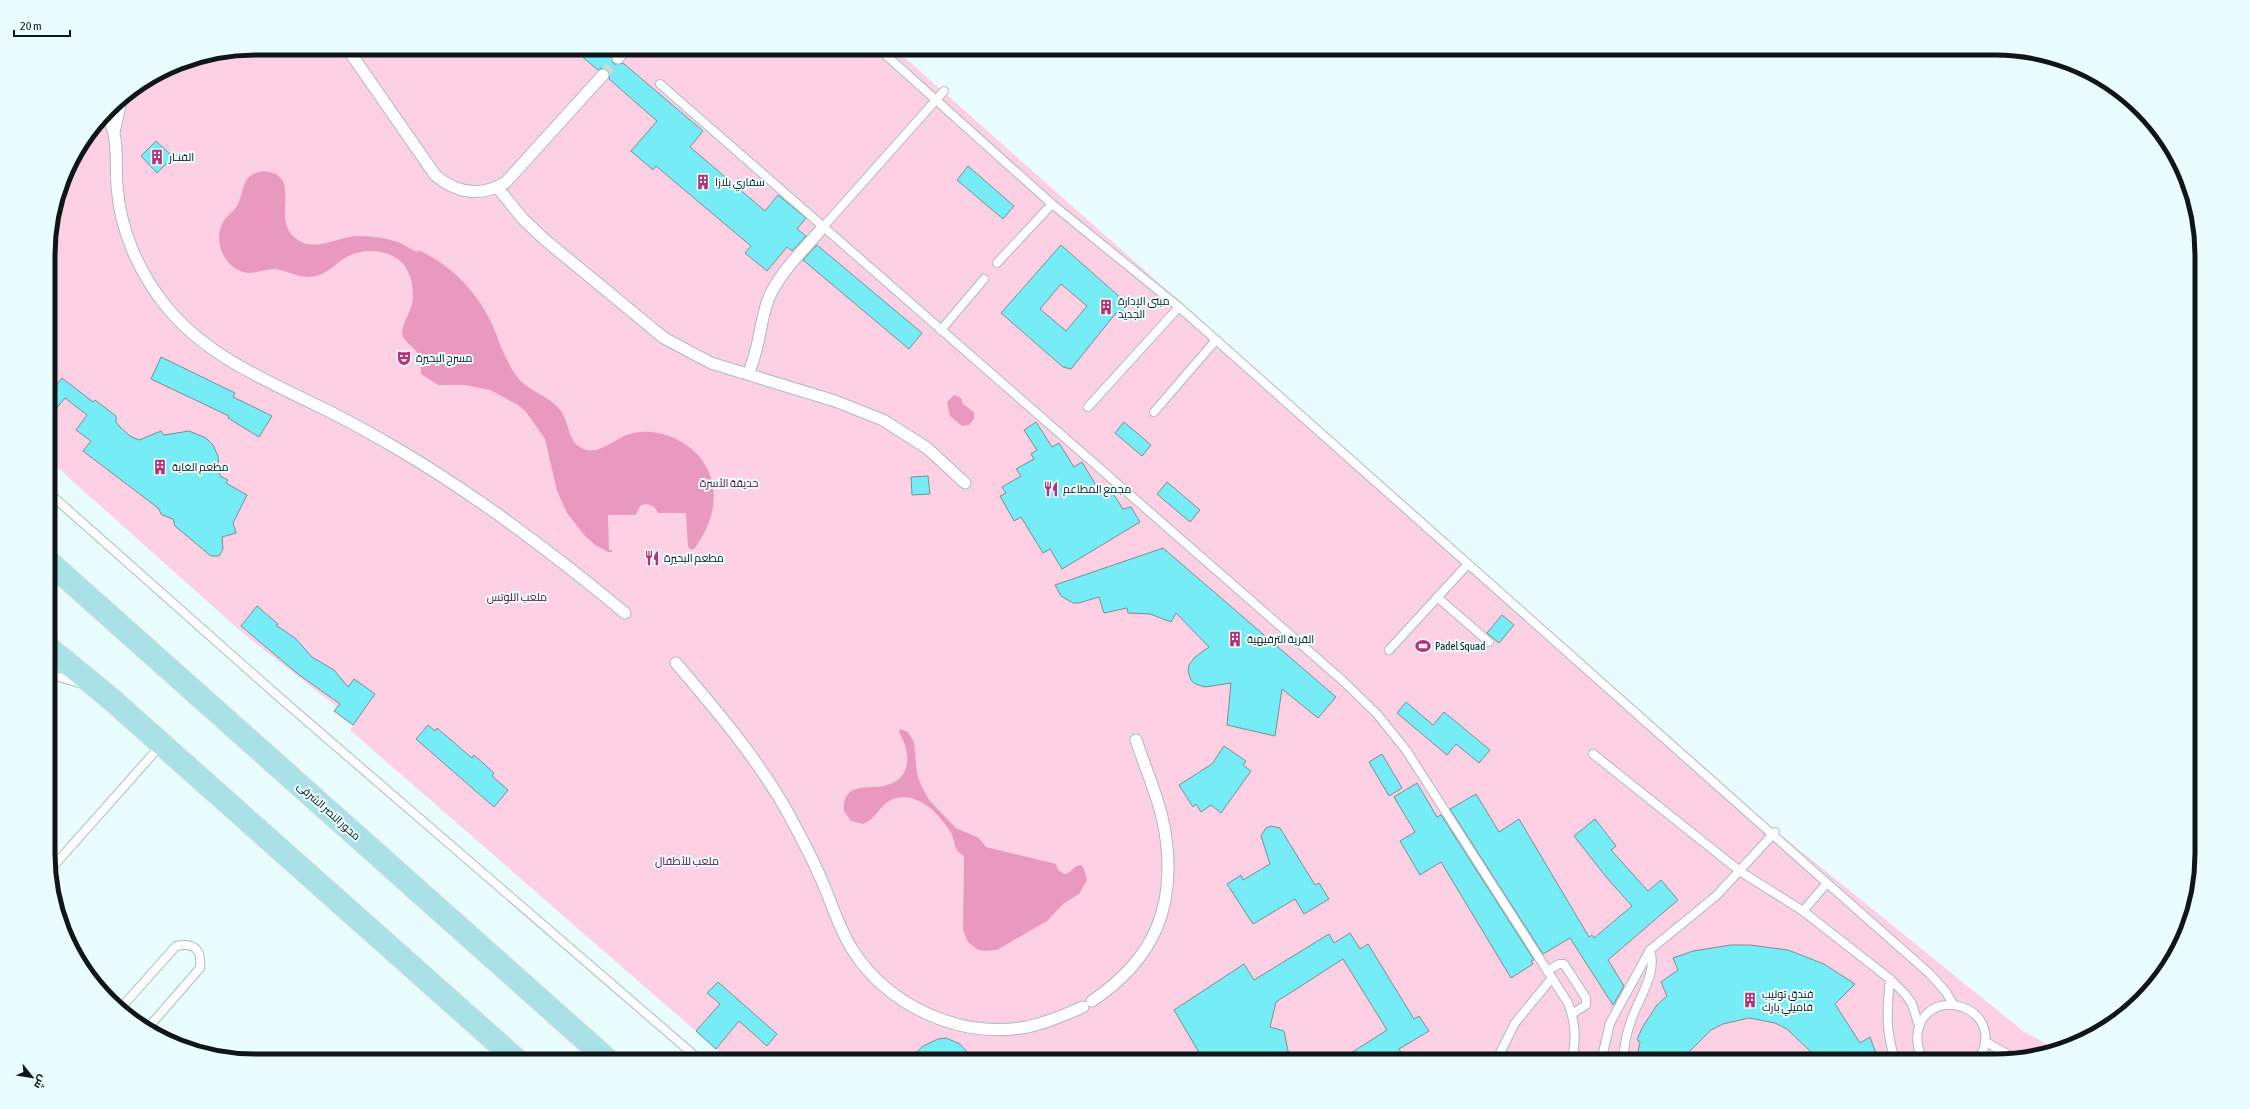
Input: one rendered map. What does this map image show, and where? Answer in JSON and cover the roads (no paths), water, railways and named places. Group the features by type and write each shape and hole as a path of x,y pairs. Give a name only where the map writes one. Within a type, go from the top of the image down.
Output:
{"main road":[{"name":"محور النصر الشرقى","path":"55,567 601,1054"},
{"path":"55,653 111,699 510,1054"}],"street":[{"path":"352,55 435,174 454,188 464,191 486,191 497,187 515,174 603,74"},
{"path":"120,108 114,135 120,206 130,245 153,289 165,305 192,334 242,368 344,418 457,485 546,548 625,613"},
{"path":"108,120 114,135"},
{"path":"497,187 523,219 544,239 654,332 679,348 711,364 859,409 883,420 927,448 965,483"},
{"path":"748,374 757,354 764,312 774,289 824,226"},
{"path":"676,663 716,710 769,780 804,843 843,934 863,964 889,990 904,1001 931,1016 950,1023 972,1027 1008,1029 1043,1024 1088,1004 1111,989 1137,962 1155,932 1166,898 1169,881 1165,831 1136,740"}],"lane":[{"path":"886,55 1052,204 1179,307 1468,564 1775,833 1934,978 1946,992 1953,1004"},
{"path":"660,84 1342,680 1377,714 1418,767 1552,978 1572,1014 1576,1037 1573,1054"},
{"path":"824,226 944,91"},
{"path":"997,263 1052,204"},
{"path":"941,330 984,279"},
{"path":"1088,406 1179,307"},
{"path":"1154,412 1216,340"},
{"path":"55,498 279,697 693,1054"},
{"path":"1389,650 1468,564"},
{"path":"1437,597 1489,642"},
{"path":"55,676 69,679 111,699"},
{"path":"55,864 161,745"},
{"path":"1593,754 1741,872 1803,911 1890,979 1906,995 1912,1004 1919,1026 1917,1037 1918,1048 1921,1054"},
{"path":"1602,1054 1610,1023 1650,950 1706,905 1741,872 1775,833"},
{"path":"1803,911 1827,882"},
{"path":"124,1005 176,946 186,944 196,948 201,958 200,968 151,1024"},
{"path":"1624,1054 1631,1020 1652,968 1652,957 1650,950"},
{"path":"1547,971 1559,964 1564,964 1586,998 1586,1005 1572,1014"},
{"path":"1500,1054 1515,1023 1552,978"},
{"path":"1890,979 1887,1019 1890,1042 1894,1054"},
{"path":"1919,1026 1932,1010 1942,1005 1953,1004 1966,1007 1977,1016 1984,1028 1986,1042 1981,1054"},
{"path":"1986,1042 2007,1054"}],"tunnel":[{"path":"603,75 618,58"}],"place":[{"name":"الفنـار","path":"157,157"},
{"name":"سفاري بلازا","path":"703,182"},
{"name":"مبنى الإدارة الجديد","path":"1106,307"},
{"name":"مسرح البحيرة","path":"404,358"},
{"name":"مطعم الغابة","path":"160,467"},
{"name":"مجمع المطاعم","path":"1051,489"},
{"name":"مطعم البحيرة","path":"652,558"},
{"name":"القرية الترفيهية","path":"1235,639"},
{"name":"Padel Squad","path":"1423,646"},
{"name":"فندق توليب فاميلي بارك","path":"1750,1000"}],"park label":[{"name":"حديقة الأسرة","path":"729,483"},
{"name":"ملعب اللوتس","path":"517,597"},
{"name":"ملعب للأطفال","path":"687,861"}]}
